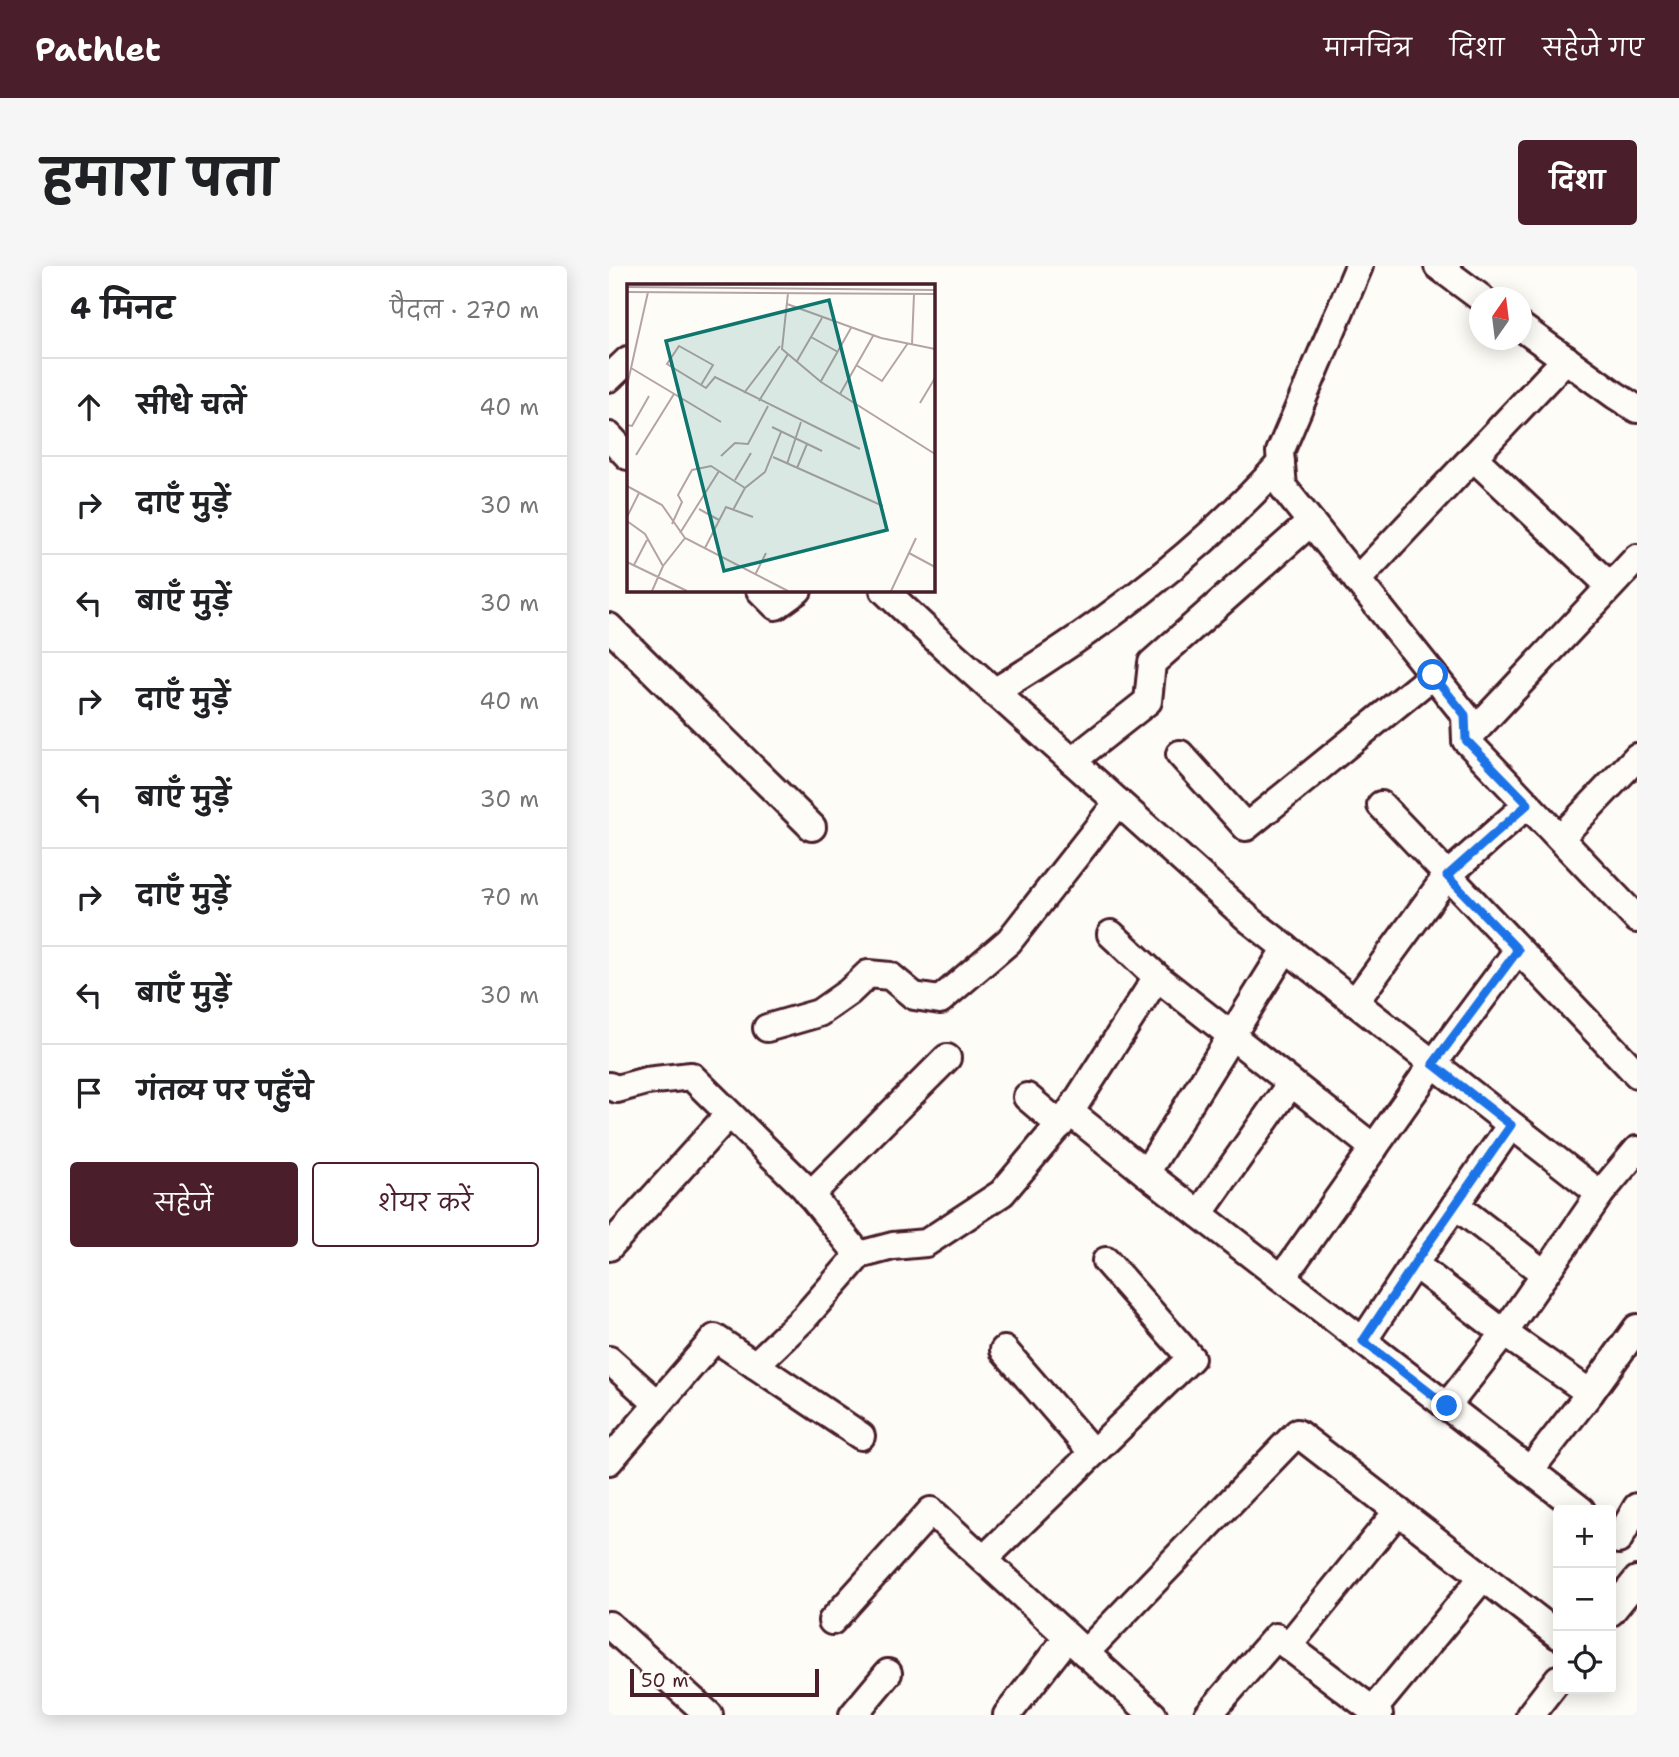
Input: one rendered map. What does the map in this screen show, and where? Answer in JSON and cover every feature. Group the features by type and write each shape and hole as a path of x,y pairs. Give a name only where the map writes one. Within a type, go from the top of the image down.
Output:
{"street":[{"path":"1359,266 1280,452 1283,487 1465,715 1466,740 1637,919"},
{"path":"1438,266 1469,289"},
{"path":"1532,335 1637,409"},
{"path":"1357,580 1566,359"},
{"path":"609,378 627,361"},
{"path":"609,436 627,455"},
{"path":"1473,457 1610,586"},
{"path":"994,691 1048,659 1161,577 1251,496 1281,463"},
{"path":"1072,761 1148,701 1152,663 1311,522"},
{"path":"1466,740 1637,558"},
{"path":"763,592 776,606 795,592"},
{"path":"886,592 1251,921 1600,1194"},
{"path":"609,627 812,827"},
{"path":"1179,754 1246,827 1433,675"},
{"path":"1560,838 1637,757"},
{"path":"767,1028 819,1013 849,992 868,974 890,976 915,996 940,1000 1009,941 1118,802"},
{"path":"1355,1002 1447,876 1528,804"},
{"path":"1381,805 1637,1074"},
{"path":"1111,934 1157,977 1374,1149"},
{"path":"1146,1173 1286,948"},
{"path":"1282,1278 1433,1064 1518,950"},
{"path":"755,1365 804,1318 859,1255 893,1246 926,1243 1002,1193 1065,1119 1157,977"},
{"path":"810,1195 947,1058"},
{"path":"609,1086 617,1089 646,1081 691,1076 804,1187 859,1255"},
{"path":"1199,1214 1291,1083"},
{"path":"1027,1097 1146,1173 1575,1505"},
{"path":"609,1247 729,1114"},
{"path":"1363,1341 1511,1125"},
{"path":"1447,1406 1504,1333 1600,1194 1637,1150"},
{"path":"1455,1205 1545,1274"},
{"path":"984,1559 1191,1358 1106,1261"},
{"path":"1414,1264 1504,1333 1590,1393"},
{"path":"1530,1470 1635,1335"},
{"path":"609,1461 715,1338 861,1436"},
{"path":"1005,1350 1093,1453"},
{"path":"609,1360 658,1404"},
{"path":"1007,1715 1297,1433 1553,1631"},
{"path":"1622,1542 1637,1507"},
{"path":"832,1621 931,1511 1153,1715"},
{"path":"1288,1646 1398,1511"},
{"path":"1208,1715 1276,1637 1376,1713 1483,1577"},
{"path":"1616,1606 1636,1582"},
{"path":"609,1625 709,1715"},
{"path":"853,1715 888,1674"},
{"path":"1530,1715 1553,1685"}],"route":[{"path":"1433,675 1465,715 1466,740 1528,804 1447,876 1518,950 1433,1064 1511,1125 1363,1341 1447,1406"}]}
